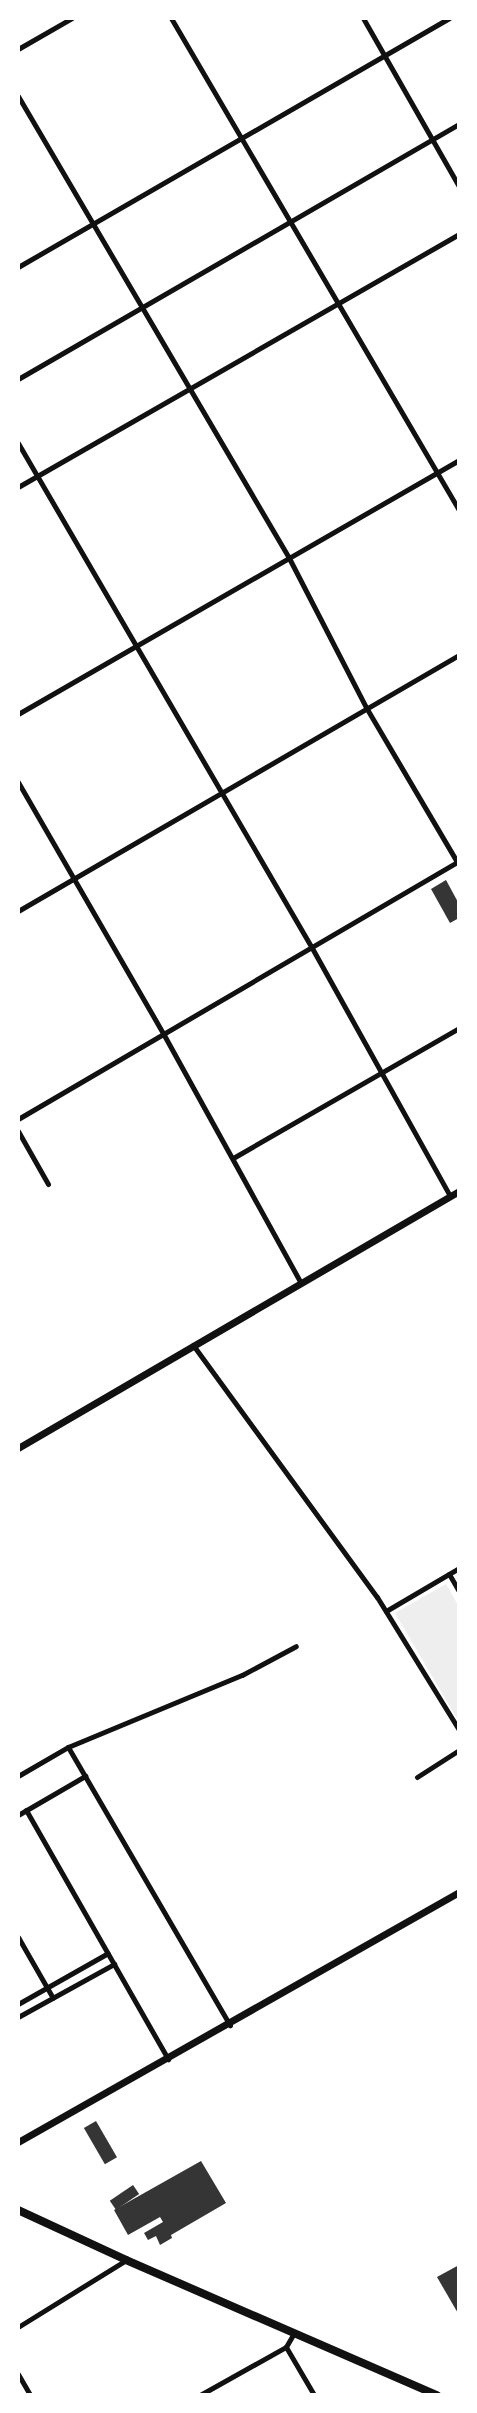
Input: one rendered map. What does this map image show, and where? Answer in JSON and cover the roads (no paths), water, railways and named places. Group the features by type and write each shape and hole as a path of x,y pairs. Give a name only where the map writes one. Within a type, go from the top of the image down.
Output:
{"main road":[{"path":"18,2210 126,2260 437,2395"}],"street":[{"path":"18,50 72,18"},
{"path":"171,18 459,510"},
{"path":"363,18 459,186"},
{"path":"18,267 449,18"},
{"path":"18,96 289,558 367,709 458,862 18,1119"},
{"path":"18,379 459,124"},
{"path":"18,487 459,234"},
{"path":"18,443 312,948 450,1196"},
{"path":"18,714 459,460"},
{"path":"18,910 459,656"},
{"path":"18,782 164,1035 300,1281"},
{"path":"233,1158 459,1028"},
{"path":"18,1131 48,1184"},
{"path":"18,1448 300,1281 459,1191"},
{"path":"193,1345 386,1611 459,1730"},
{"path":"386,1611 459,1568"},
{"path":"449,1574 459,1591"},
{"path":"18,1776 68,1747 242,1675 296,1646"},
{"path":"68,1747 230,2025"},
{"path":"417,1777 459,1749"},
{"path":"18,1815 85,1776"},
{"path":"26,1810 168,2059"},
{"path":"18,2142 230,2025 459,1893"},
{"path":"18,1938 53,1998"},
{"path":"18,2004 108,1953"},
{"path":"18,2017 114,1964"},
{"path":"18,2327 126,2260"},
{"path":"200,2395 286,2347 294,2333"},
{"path":"286,2347 315,2395"},
{"path":"18,2374 30,2395"}]}
